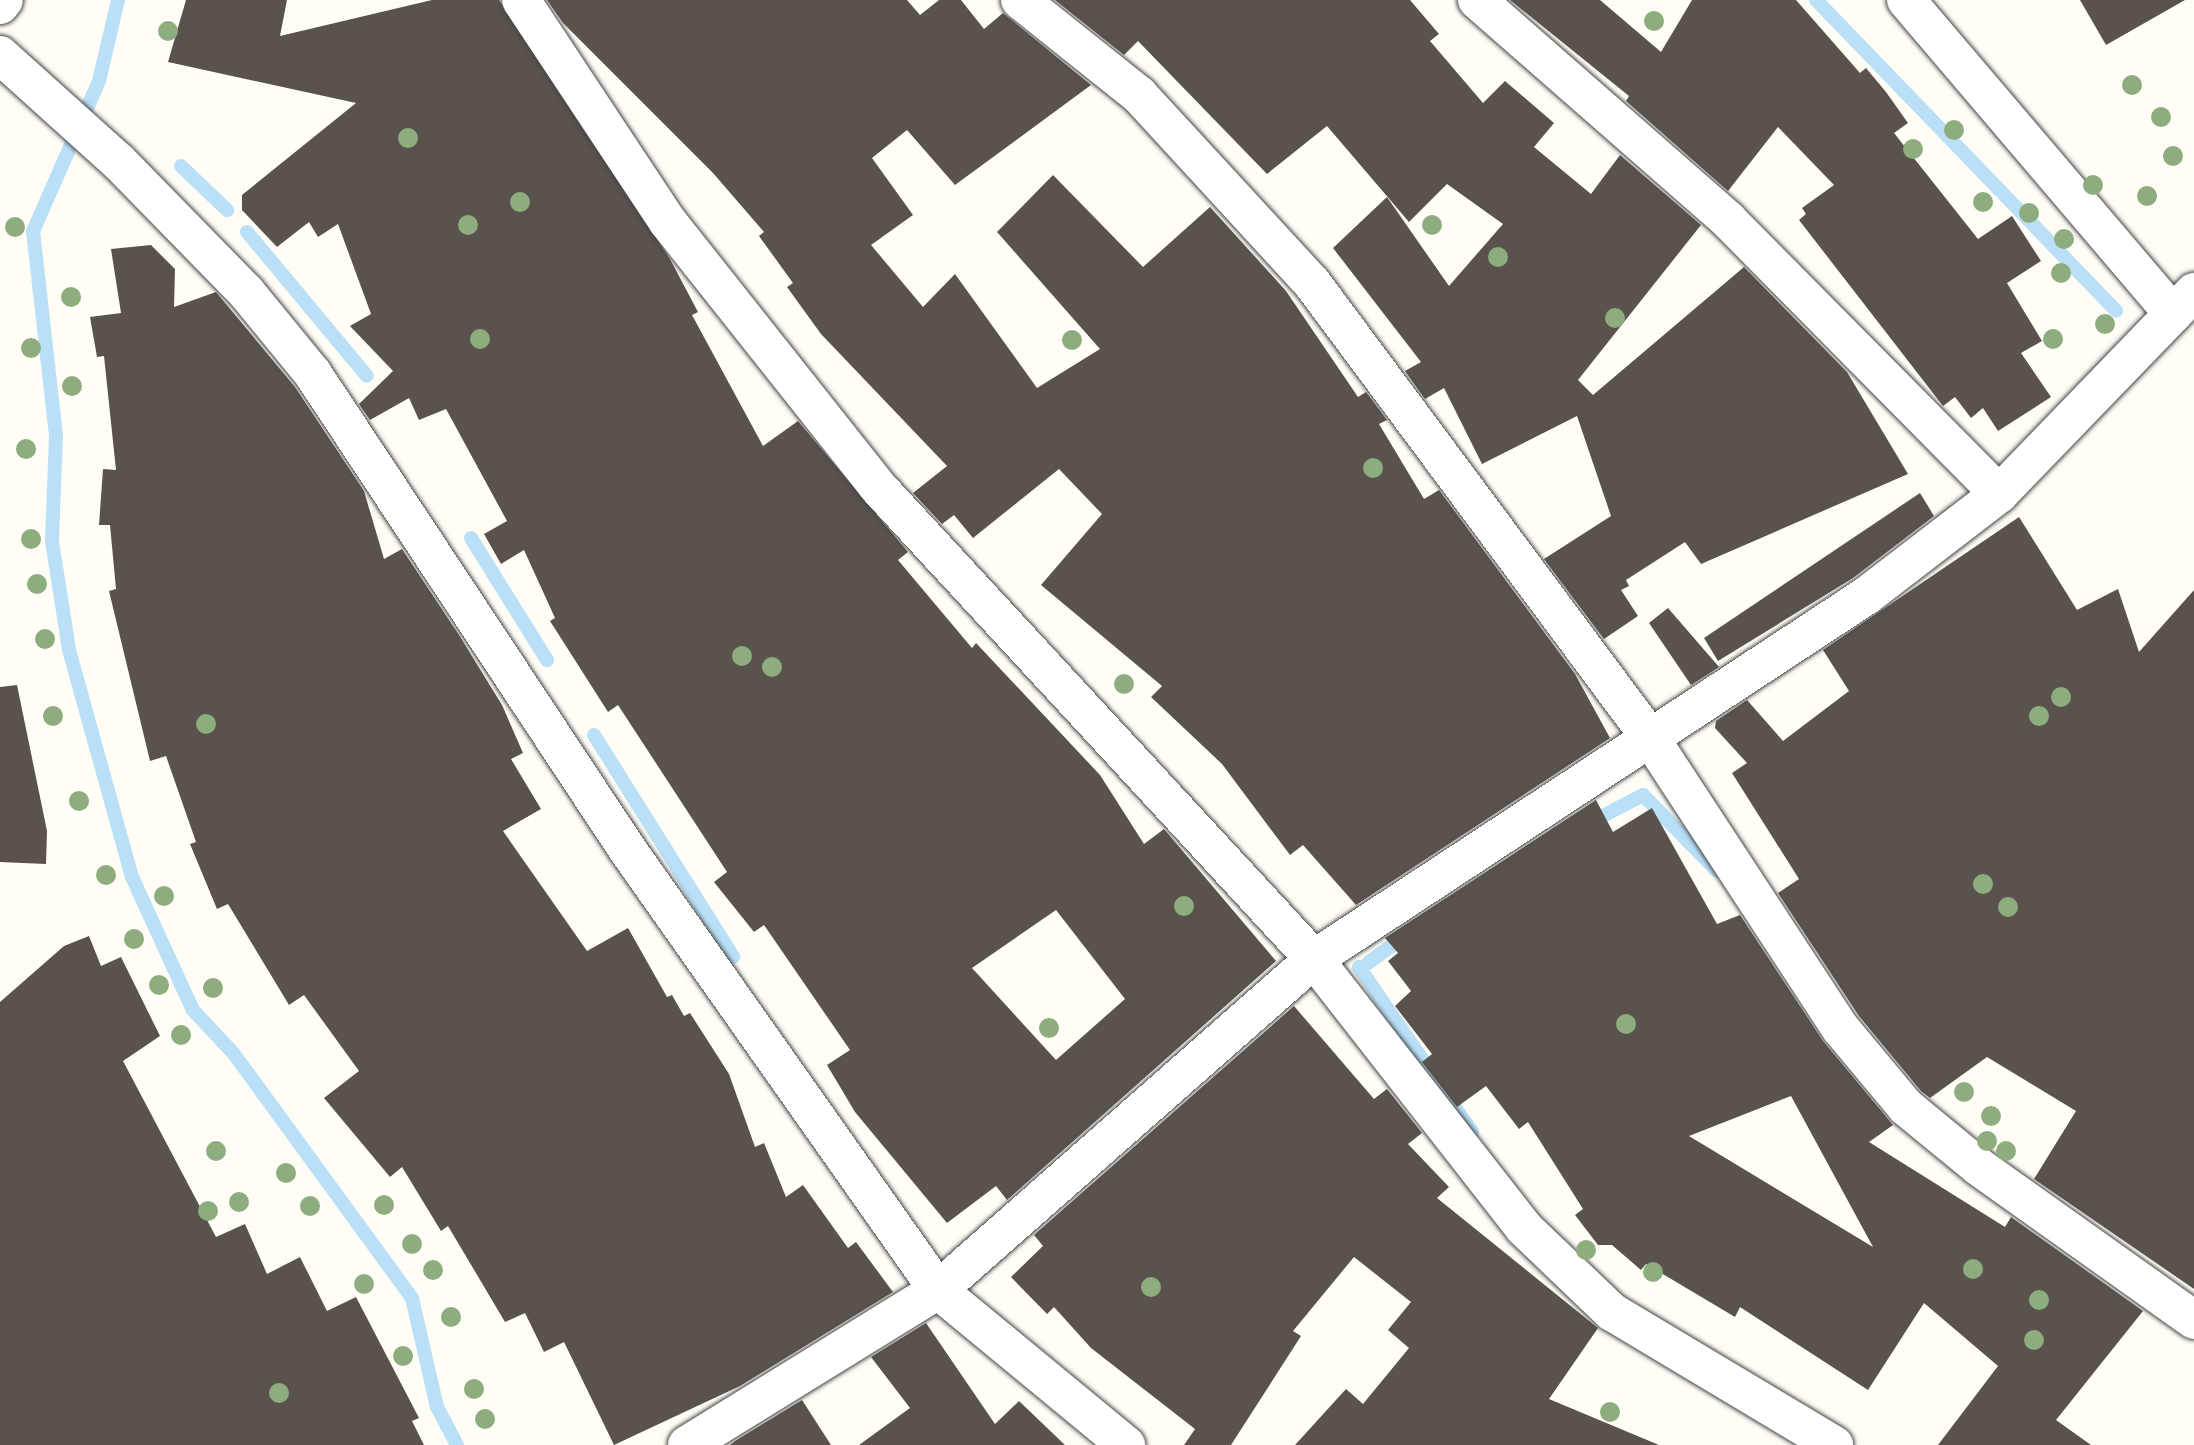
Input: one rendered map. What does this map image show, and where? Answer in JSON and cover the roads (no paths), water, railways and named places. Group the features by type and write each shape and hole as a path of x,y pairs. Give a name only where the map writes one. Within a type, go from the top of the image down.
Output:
{"street":[{"path":"0,5 4,0"},
{"path":"521,0 668,222 877,486 1314,959 1524,1228 1612,1312 1834,1445"},
{"path":"1020,0 1139,95 1312,283 1651,739 1841,1029 1906,1107 1979,1167 2194,1320"},
{"path":"1477,0 1728,220 1999,494"},
{"path":"687,1445 938,1290 1314,959 1866,596 1999,494 2183,303 1906,0"},
{"path":"0,55 119,162 246,292 313,374 627,849 938,1290 1126,1445"}],"waterway":[{"path":"118,0 99,81 33,231 56,436 52,541 69,650 132,877 193,1010 234,1054 412,1298 437,1407 457,1445"},
{"path":"1816,0 2116,311"},
{"path":"181,166 227,210"},
{"path":"247,232 367,376"},
{"path":"471,538 547,660"},
{"path":"594,735 733,957"},
{"path":"1589,823 1643,795 1717,871"},
{"path":"1368,963 1405,936"},
{"path":"1359,967 1472,1132"}]}
